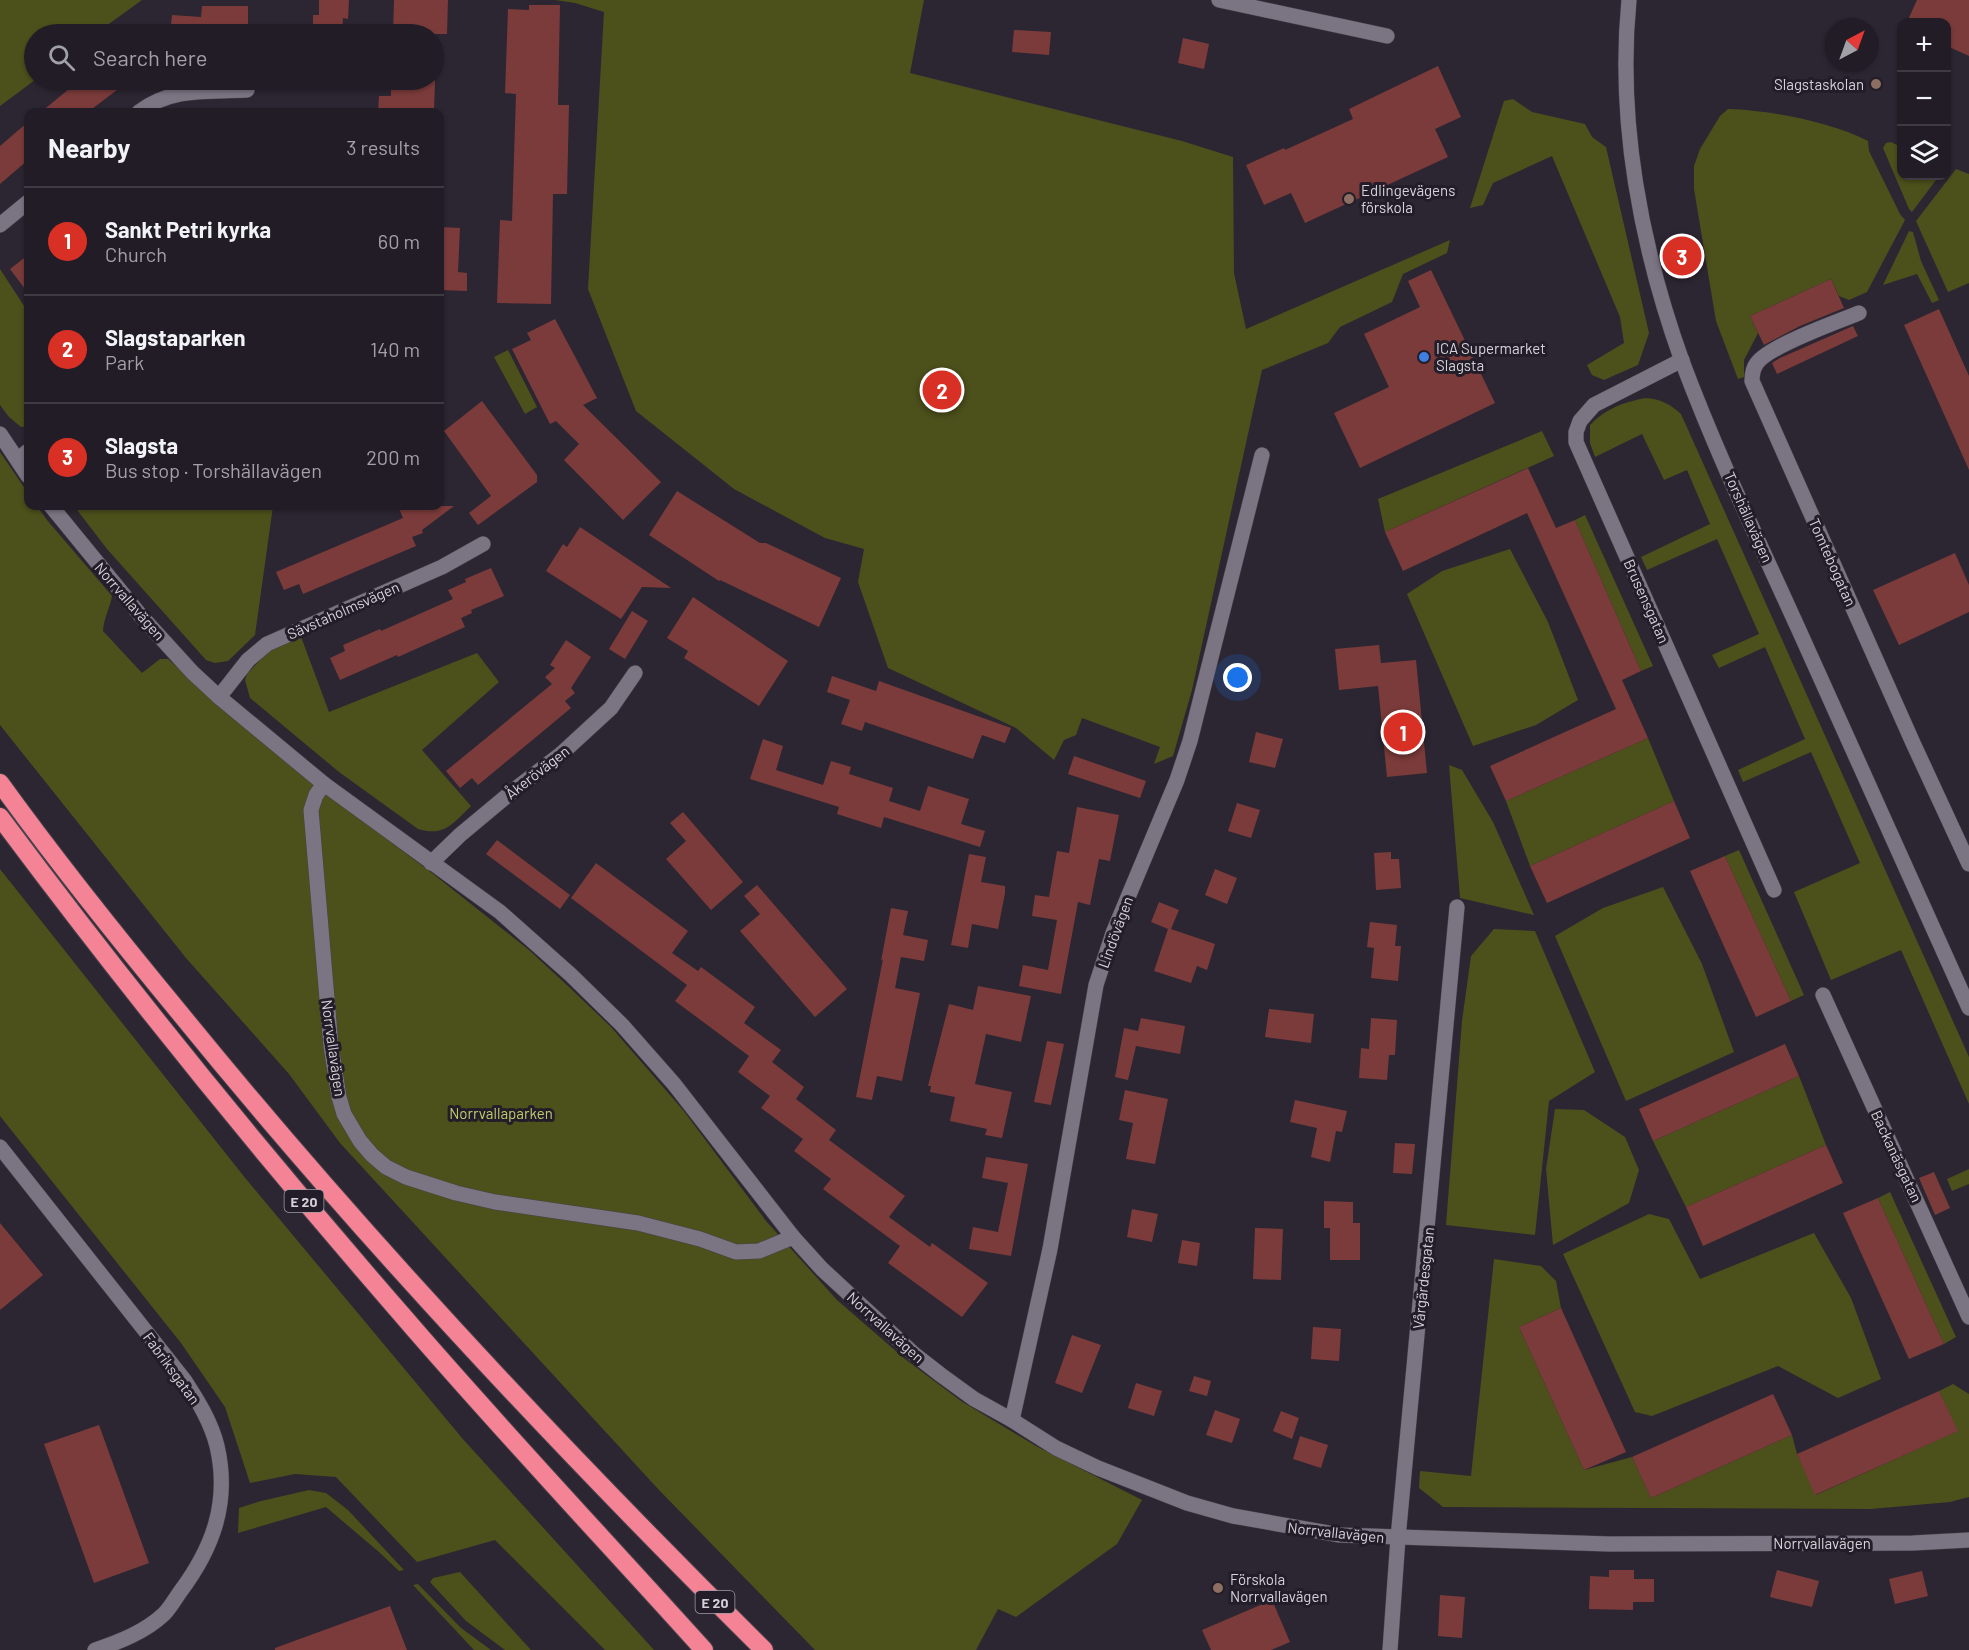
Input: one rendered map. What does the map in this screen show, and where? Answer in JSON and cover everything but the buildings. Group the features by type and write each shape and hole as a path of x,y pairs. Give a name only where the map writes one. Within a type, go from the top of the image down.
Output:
{"highway":[{"name":"E 20","path":"0,783 118,938 340,1203 564,1449 764,1650"},
{"name":"E 20","path":"0,817 189,1062 323,1224 499,1425 704,1650"}],"street":[{"path":"1219,0 1387,36"},
{"name":"Torshällavägen","path":"1629,0 1625,37 1627,94 1637,190 1656,277 1682,360 1735,488 1969,1008"},
{"path":"145,108 160,99 176,94 248,90"},
{"path":"0,225 24,205"},
{"name":"Tomtebogatan","path":"1859,313 1772,350 1756,363 1752,372 1752,381 1969,864"},
{"name":"Brusensgatan","path":"1682,360 1594,405 1580,421 1576,432 1576,442 1774,890"},
{"path":"0,434 23,455"},
{"name":"Lindövägen","path":"1012,1420 1050,1249 1096,985 1113,933 1177,780 1190,741 1262,455"},
{"name":"Norrvallavägen","path":"54,510 141,616 192,672 219,697 324,784 448,873 527,934 622,1025 674,1084 793,1237 822,1269 914,1354 974,1399 1056,1448 1098,1468 1187,1503 1233,1516 1340,1535 1609,1544 1901,1543 1969,1540"},
{"name":"Sävstaholmsvägen","path":"219,697 248,660 267,644 442,567 483,543"},
{"name":"Åkerövägen","path":"431,863 460,835 561,754 611,708 634,673"},
{"name":"Norrvallavägen","path":"324,784 316,795 311,810 330,1046 344,1114 360,1141 372,1155 386,1167 406,1177 456,1192 495,1202 638,1223 700,1239 736,1252 759,1251 793,1237"},
{"name":"Vårgärdesgatan","path":"1390,1650 1398,1538 1457,907"},
{"name":"Backanäsgatan","path":"1823,995 1969,1317"},
{"name":"Fabriksgatan","path":"0,1147 185,1381 208,1421 217,1444 221,1467 221,1502 214,1532 193,1576 164,1614 142,1630 95,1650"}],"green space":[{"path":"0,0 142,0 109,24 24,24 24,88 0,106"},
{"path":"555,0 924,0 910,73 1182,141 1233,157 1234,273 1246,329 1450,240 1447,253 1403,274 1392,302 1340,327 1328,343 1262,370 1192,690 1173,756 1154,764 1160,747 1082,718 1076,735 1064,740 1054,760 1016,728 888,668 858,582 864,549 825,538 734,489 636,411 588,289 604,12 575,3"},
{"path":"1513,99 1532,112 1585,124 1592,137 1606,147 1649,333 1638,365 1604,380 1592,375 1587,365 1624,343 1620,317 1552,156 1493,183 1483,205 1470,208 1504,101"},
{"path":"1728,109 1800,118 1836,128 1868,141 1869,151 1905,220 1867,292 1849,300 1839,296 1831,279 1750,316 1758,333 1744,360 1744,377 1738,379 1716,321 1694,189 1694,166 1700,149 1720,116"},
{"path":"1891,142 1897,145 1897,180 1936,180 1912,212 1909,209 1883,148 1886,143"},
{"path":"1956,169 1969,174 1969,283 1948,292 1916,221 1948,180 1951,180 1951,176"},
{"path":"1909,231 1913,232 1921,261 1939,300 1932,303 1917,274 1883,285"},
{"path":"0,269 24,306 24,427 21,427 9,417 0,405"},
{"path":"508,350 537,407 525,414 494,357"},
{"path":"1645,398 1665,403 1681,414 1969,1057 1969,1104 1901,950 1831,980 1794,892 1860,863 1811,752 1743,782 1738,770 1805,739 1765,647 1719,668 1712,655 1759,634 1717,539 1647,570 1641,557 1710,524 1687,470 1664,480 1642,434 1595,457 1590,443 1590,425 1596,419 1615,407"},
{"path":"1542,431 1554,456 1385,532 1378,499"},
{"name":"Norrvallaparken","path":"0,452 24,487 24,510 40,510 112,596 103,631 142,673 160,659 168,659 331,797 529,950 611,1027 683,1110 766,1221 837,1300 905,1359 961,1401 1036,1446 1142,1500 1117,1544 1016,1617 998,1609 976,1650 815,1650 659,1490 340,1143 289,1074 186,958 0,725"},
{"path":"77,510 272,510 255,635 228,661 215,663 206,660 107,549"},
{"path":"1585,515 1653,666 1641,671 1575,520"},
{"path":"1510,549 1548,622 1578,700 1536,725 1473,746 1407,594 1442,571"},
{"path":"300,634 329,712 477,653 499,682 422,750 471,806 448,827 435,831 418,829 339,772 250,698 245,680 247,674 272,647"},
{"path":"1648,738 1674,801 1530,866 1506,801"},
{"path":"1449,765 1462,770 1493,822 1534,915 1460,898"},
{"path":"1739,850 1804,995 1791,1001 1725,856"},
{"path":"0,869 246,1179 462,1438 654,1650 605,1650 495,1540 417,1562 336,1477 295,1474 250,1483 225,1407 181,1343 0,1116"},
{"path":"1663,887 1702,964 1734,1052 1626,1101 1555,936 1603,908"},
{"path":"1494,929 1535,931 1595,1072 1549,1101 1535,1235 1446,1225 1462,1021 1471,956"},
{"path":"1799,1076 1826,1145 1686,1207 1653,1141"},
{"path":"1555,1109 1584,1110 1625,1137 1639,1170 1629,1203 1553,1245 1546,1169"},
{"path":"1969,1169 1969,1184 1952,1191 1947,1179"},
{"path":"1890,1192 1956,1337 1944,1344 1878,1198"},
{"path":"1649,1214 1669,1219 1700,1279 1814,1233 1851,1298 1881,1379 1838,1398 1778,1366 1652,1416 1635,1412 1563,1254"},
{"path":"1494,1259 1541,1266 1556,1281 1561,1308 1519,1327 1584,1470 1632,1457 1651,1498 1792,1435 1797,1454 1816,1495 1957,1431 1939,1391 1953,1384 1969,1394 1969,1497 1950,1502 1871,1509 1443,1507 1419,1488 1420,1471 1471,1476"},
{"path":"309,1490 326,1493 348,1510 404,1570 399,1571 326,1507 238,1533 239,1508"},
{"path":"460,1572 531,1650 505,1650 466,1621 430,1582 433,1578"},
{"path":"418,1584 461,1628 491,1650 474,1650 413,1585"}],"place":[{"name":"Slagstaskolan","path":"1876,84"},
{"name":"Edlingevägens förskola","path":"1349,199"},
{"name":"Slagsta","path":"1682,256"},
{"name":"ICA Supermarket Slagsta","path":"1424,357"},
{"name":"Slagstaparken","path":"942,390"},
{"name":"Sankt Petri kyrka","path":"1403,732"},
{"name":"Förskola Norrvallavägen","path":"1218,1588"}]}
